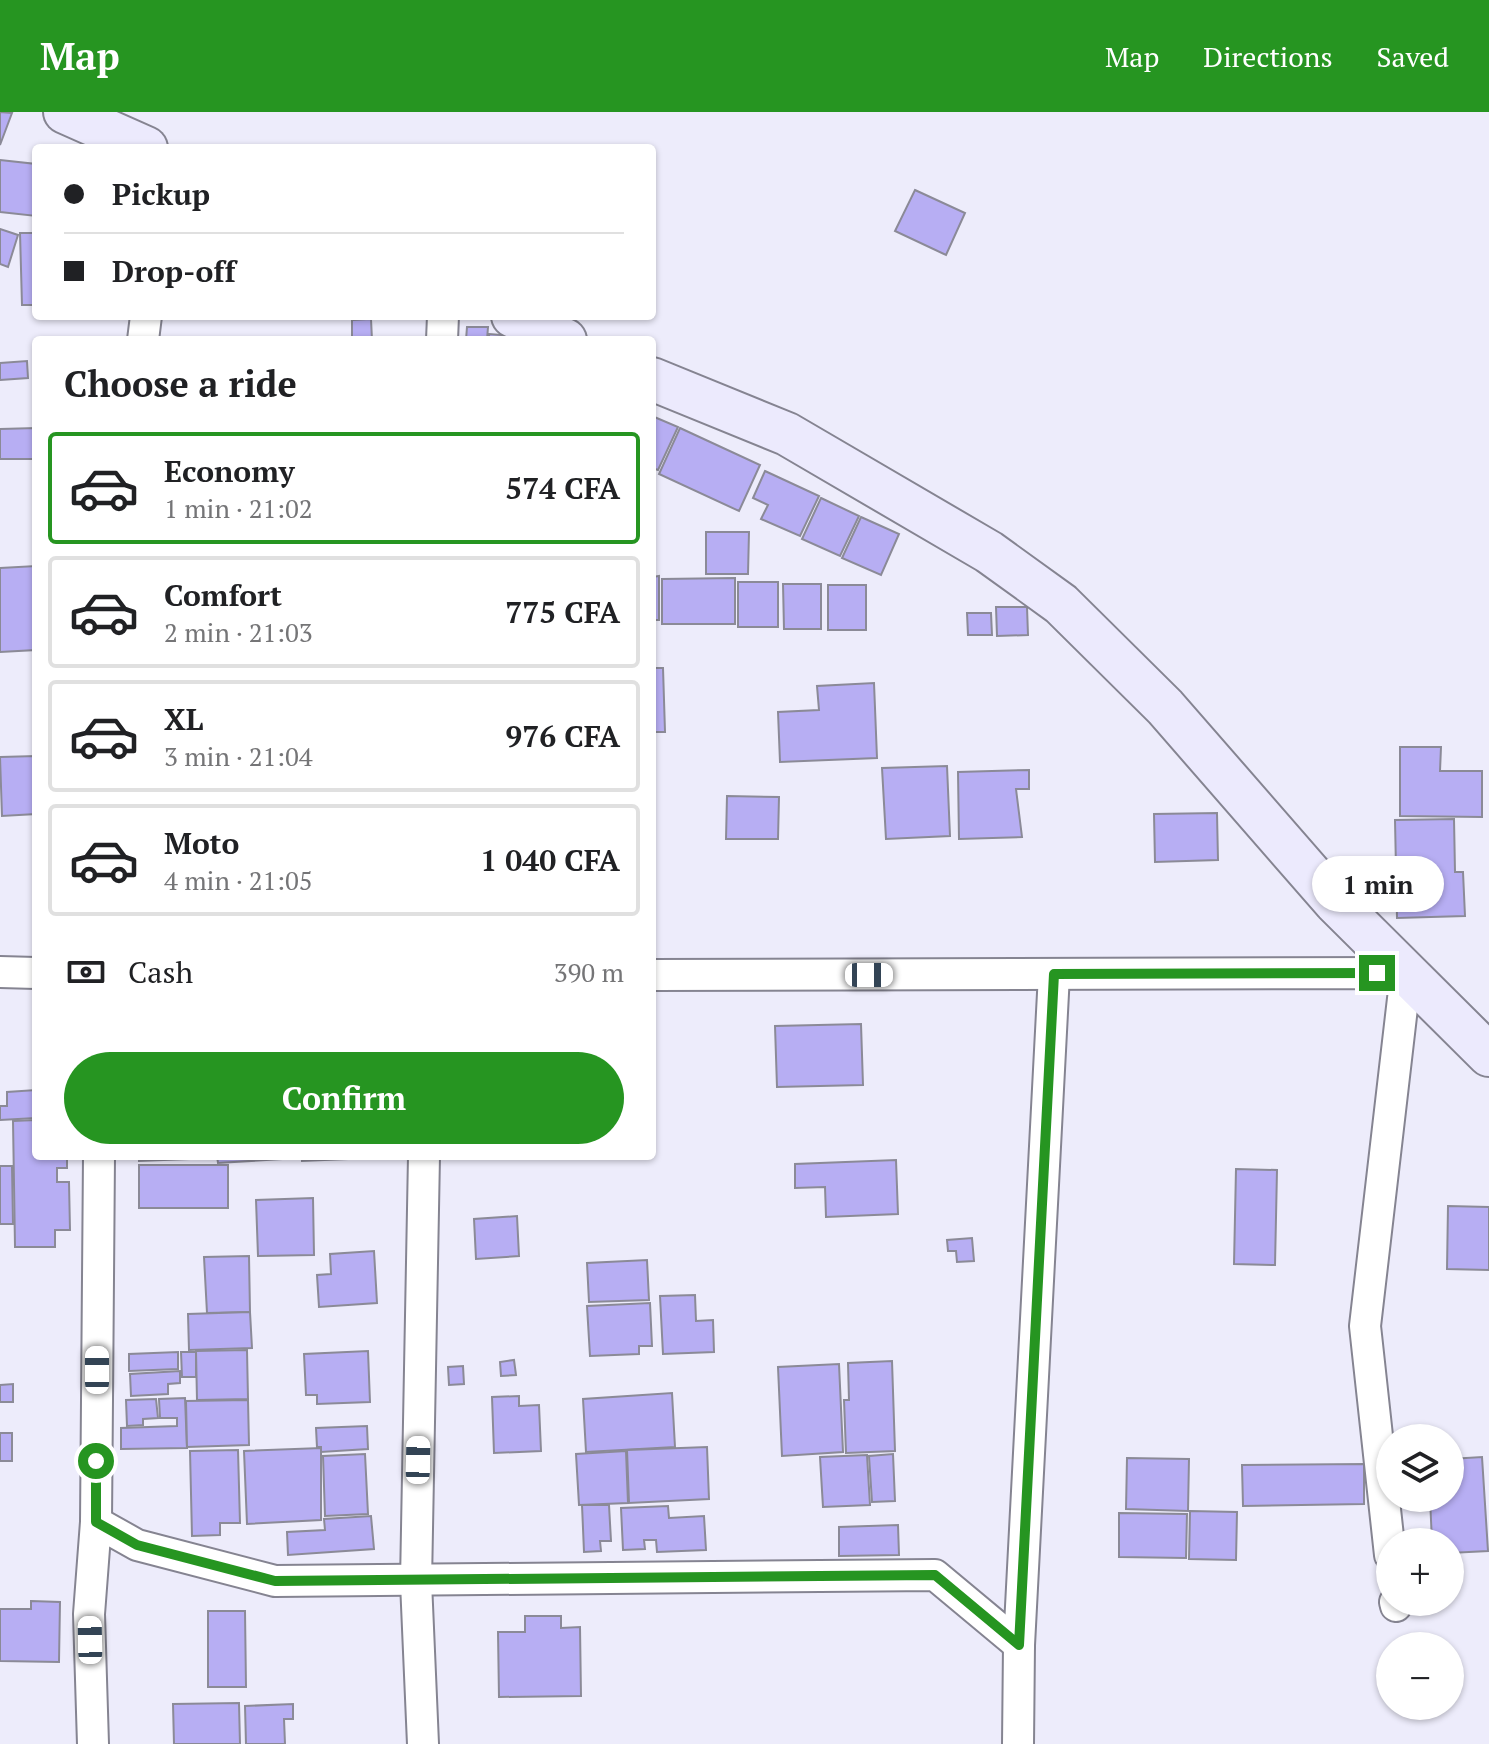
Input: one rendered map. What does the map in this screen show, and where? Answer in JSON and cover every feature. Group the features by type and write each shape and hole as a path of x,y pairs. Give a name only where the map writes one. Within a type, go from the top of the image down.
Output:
{"street":[{"path":"65,112 137,144"},
{"path":"522,320 556,336"},
{"path":"656,381 787,434 941,522 1041,587 1090,630 1154,696 1335,902 1489,1055"},
{"path":"0,972 32,973"},
{"path":"656,975 1406,973"},
{"path":"1387,1528 1365,1326 1406,973"},
{"path":"1018,1744 1019,1645 1054,974"},
{"path":"93,1744 89,1614 96,1522 99,1160"},
{"path":"423,1744 416,1582 424,1160"},
{"path":"96,1522 137,1545 275,1581 935,1575 1019,1645"}],"building":[{"path":"0,112 12,113 0,145"},
{"path":"0,160 32,164 32,216 0,212"},
{"path":"915,190 965,213 946,255 895,231"},
{"path":"0,229 18,235 8,267 0,264"},
{"path":"20,233 32,233 32,305 22,305"},
{"path":"352,320 371,320 372,336 352,336"},
{"path":"467,327 488,327 487,336 466,336"},
{"path":"27,361 28,378 0,380 0,363"},
{"path":"656,418 678,427 656,469"},
{"path":"32,428 32,459 0,459 0,429"},
{"path":"680,428 760,465 739,511 659,474"},
{"path":"765,471 819,496 800,536 761,519 768,505 753,498"},
{"path":"821,498 859,516 840,556 802,539"},
{"path":"861,517 899,534 881,575 842,558"},
{"path":"706,532 749,532 748,574 706,574"},
{"path":"32,566 32,650 0,652 0,568"},
{"path":"656,576 659,576 659,620 656,620"},
{"path":"735,578 735,624 662,624 662,579"},
{"path":"738,582 778,582 778,627 738,627"},
{"path":"783,584 821,584 821,629 784,629"},
{"path":"828,585 866,585 866,630 828,630"},
{"path":"996,607 1027,607 1028,635 997,636"},
{"path":"967,613 991,613 992,635 968,635"},
{"path":"656,668 663,668 665,732 656,732"},
{"path":"874,683 877,758 780,762 778,712 819,710 817,686"},
{"path":"1400,747 1441,747 1440,771 1482,771 1482,817 1400,816"},
{"path":"32,756 32,814 2,816 0,757"},
{"path":"947,766 950,836 886,839 882,768"},
{"path":"1029,770 1029,789 1016,789 1022,837 959,839 958,772"},
{"path":"727,796 779,797 778,839 726,839"},
{"path":"1217,813 1218,860 1155,862 1154,814"},
{"path":"1454,819 1455,872 1463,872 1465,916 1397,918 1395,820"},
{"path":"861,1024 863,1085 777,1087 775,1026"},
{"path":"32,1090 32,1118 0,1120 0,1106 7,1106 7,1092"},
{"path":"32,1120 32,1160 67,1160 67,1168 57,1168 57,1182 69,1182 70,1230 55,1230 55,1247 15,1247 13,1121"},
{"path":"218,1160 266,1160 218,1163"},
{"path":"896,1160 898,1214 826,1217 825,1187 795,1188 795,1164"},
{"path":"139,1165 228,1165 228,1208 139,1208"},
{"path":"0,1166 12,1166 13,1224 0,1224"},
{"path":"1236,1169 1277,1170 1275,1265 1234,1264"},
{"path":"313,1198 314,1255 258,1256 256,1200"},
{"path":"1448,1206 1489,1207 1489,1270 1447,1269"},
{"path":"517,1216 519,1256 476,1259 474,1219"},
{"path":"972,1238 974,1261 957,1262 956,1251 948,1251 947,1240"},
{"path":"374,1251 377,1303 319,1307 317,1275 331,1274 330,1254"},
{"path":"249,1256 250,1312 207,1313 204,1257"},
{"path":"647,1260 649,1300 589,1302 587,1263"},
{"path":"695,1295 696,1321 713,1320 714,1352 663,1354 660,1296"},
{"path":"650,1303 652,1346 639,1346 639,1354 590,1356 587,1306"},
{"path":"250,1312 252,1348 189,1350 188,1314"},
{"path":"247,1350 248,1399 197,1400 196,1351"},
{"path":"368,1351 370,1402 317,1404 317,1395 306,1395 304,1354"},
{"path":"178,1352 178,1369 129,1371 129,1354"},
{"path":"181,1352 196,1352 196,1377 182,1377"},
{"path":"514,1360 516,1375 501,1376 500,1362"},
{"path":"892,1361 895,1451 846,1453 844,1400 849,1400 848,1363"},
{"path":"839,1364 843,1452 782,1456 778,1367"},
{"path":"463,1366 464,1384 449,1385 448,1367"},
{"path":"180,1371 180,1383 168,1384 168,1394 131,1396 130,1374"},
{"path":"13,1384 13,1402 0,1402 0,1385"},
{"path":"672,1393 675,1447 586,1452 583,1399"},
{"path":"519,1396 519,1406 539,1405 541,1451 494,1453 492,1397"},
{"path":"185,1398 187,1448 121,1449 121,1428 177,1426 177,1418 160,1418 159,1399"},
{"path":"156,1399 158,1418 143,1419 143,1425 127,1426 126,1400"},
{"path":"248,1400 249,1445 187,1447 186,1401"},
{"path":"367,1426 368,1449 321,1452 321,1447 317,1447 316,1428"},
{"path":"0,1433 12,1433 12,1461 0,1461"},
{"path":"707,1447 709,1499 629,1503 627,1450"},
{"path":"321,1448 321,1520 247,1524 244,1451"},
{"path":"238,1450 240,1523 220,1523 220,1535 192,1536 190,1451"},
{"path":"626,1451 628,1503 579,1505 576,1454"},
{"path":"365,1454 368,1514 325,1516 323,1456"},
{"path":"893,1454 895,1501 872,1502 869,1456"},
{"path":"867,1455 870,1505 823,1507 820,1457"},
{"path":"1482,1457 1488,1551 1464,1552 1464,1528 1431,1528 1431,1512 1464,1512 1464,1458"},
{"path":"1127,1458 1189,1459 1188,1511 1126,1509"},
{"path":"1364,1464 1364,1504 1243,1506 1242,1465"},
{"path":"582,1505 609,1505 611,1541 600,1541 601,1551 584,1552"},
{"path":"668,1506 669,1518 704,1516 706,1550 657,1552 656,1540 644,1540 645,1549 623,1550 621,1508"},
{"path":"1190,1511 1237,1512 1236,1560 1189,1559"},
{"path":"1119,1513 1187,1514 1186,1558 1119,1557"},
{"path":"371,1516 374,1549 288,1555 287,1532 325,1530 324,1519"},
{"path":"898,1525 899,1555 839,1556 839,1527"},
{"path":"31,1601 60,1602 59,1662 0,1661 0,1609 31,1609"},
{"path":"208,1611 245,1611 246,1687 208,1687"},
{"path":"525,1616 561,1616 561,1628 580,1627 581,1696 499,1697 498,1632 525,1632"},
{"path":"239,1703 240,1744 174,1744 173,1704"},
{"path":"293,1704 293,1719 284,1719 285,1744 246,1744 245,1706"}],"route":[{"path":"96,1461 96,1522 137,1545 275,1581 935,1575 1019,1645 1054,974 1377,973"}]}
